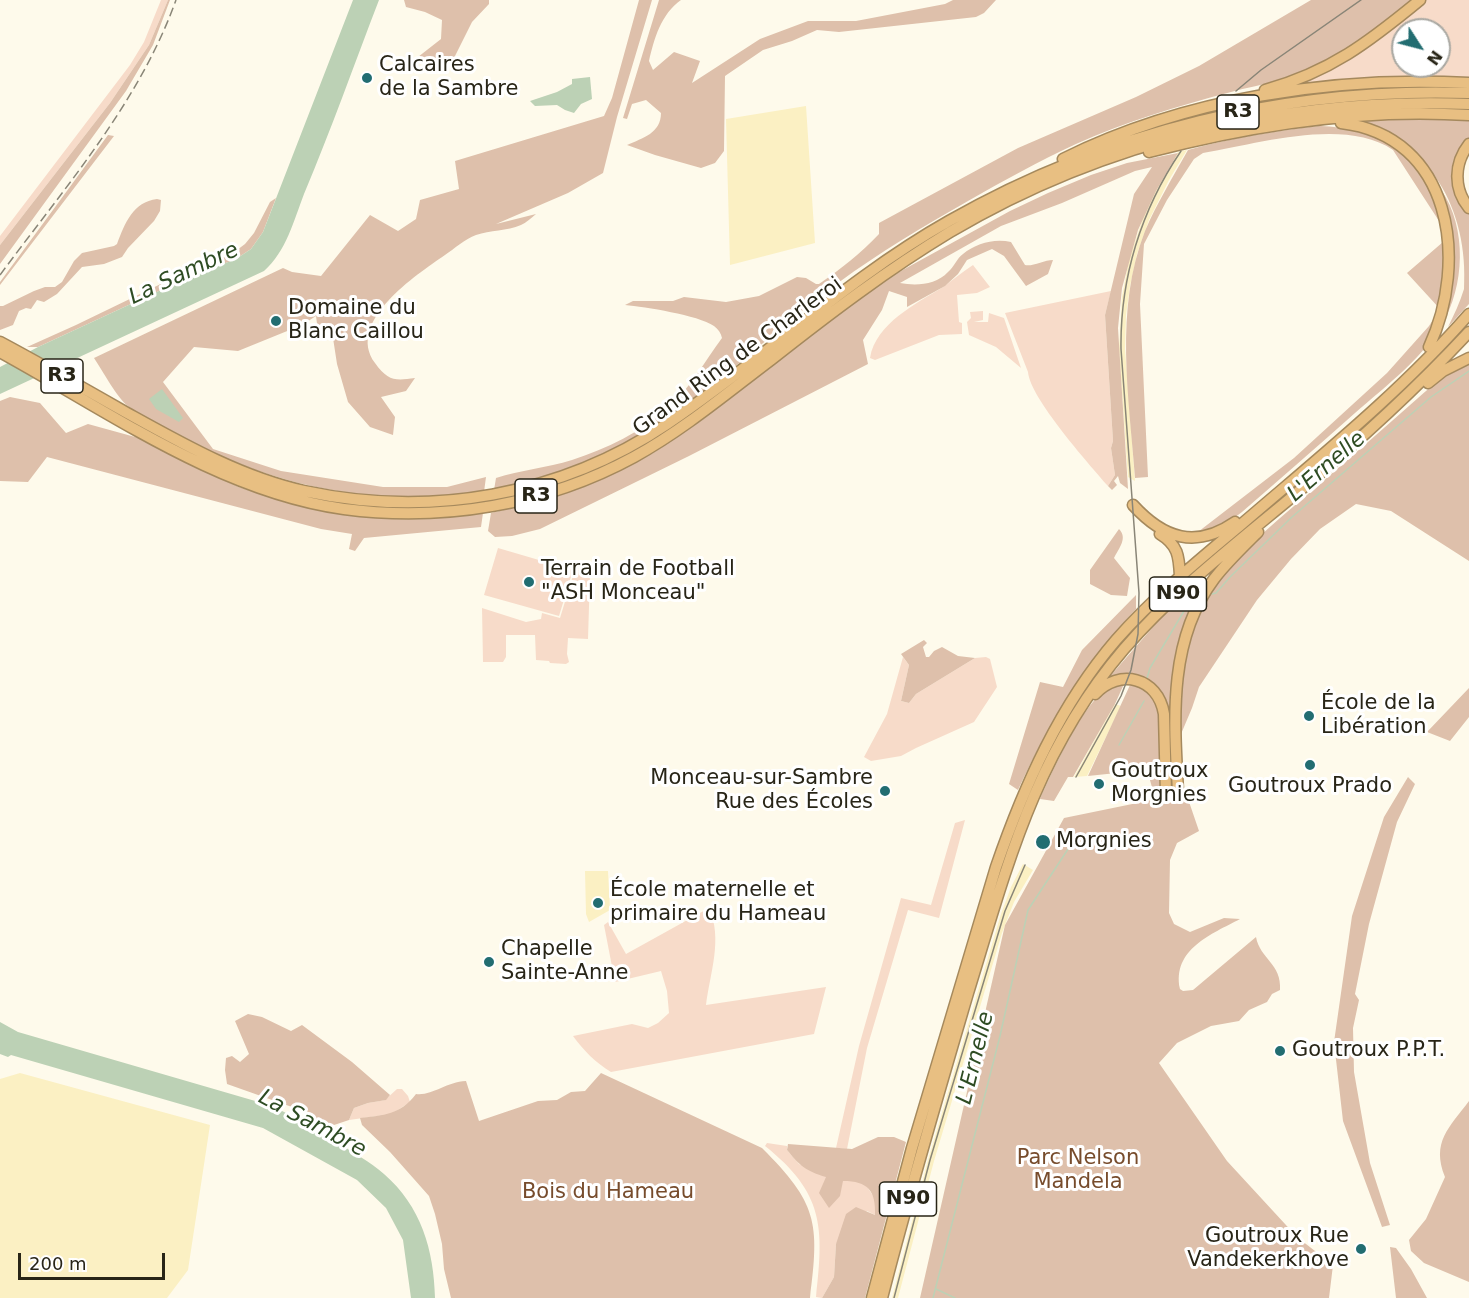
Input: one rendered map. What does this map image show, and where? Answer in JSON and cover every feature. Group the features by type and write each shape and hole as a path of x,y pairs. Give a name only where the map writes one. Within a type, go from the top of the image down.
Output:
{"highway":[{"path":"1210,106 1223,100 1282,86 1328,67 1369,41 1420,0"},
{"path":"1019,185 1041,169 1086,148 1157,122 1210,106 1288,92 1336,87 1414,82 1469,83"},
{"name":"Grand Ring de Charleroi","path":"0,352 121,415 223,463 300,490 346,498 404,503 463,500 506,493 590,467 646,437 702,400 878,266 946,223 1019,185 1131,140 1215,117 1314,100 1364,95 1469,93"},
{"name":"Grand Ring de Charleroi","path":"0,342 185,456 259,488 299,500 341,508 422,513 463,511 552,492 633,458 671,435 884,274 961,226 1057,179 1172,138 1267,117 1366,105 1469,104"},
{"path":"1057,179 1072,178 1134,156 1245,131 1322,121 1416,114 1469,115"},
{"path":"1322,121 1368,127 1399,142 1427,164 1448,192 1454,206"},
{"path":"1469,144 1459,162 1457,184 1461,197 1469,208"},
{"path":"1411,374 1421,356 1444,329 1455,306"},
{"name":"N90","path":"872,1298 996,867 1031,777 1049,741 1089,674 1130,626 1180,576 1363,419 1411,374 1469,314"},
{"name":"N90","path":"882,1298 931,1099 1020,828 1053,754 1077,711 1124,649 1159,611 1414,390 1469,332"},
{"path":"1414,390 1424,386 1443,371 1469,358"},
{"path":"1178,791 1175,718 1177,678 1186,636 1193,617 1213,580 1295,494"},
{"path":"1180,576 1177,549 1170,540 1152,530 1131,507 1166,533 1190,538 1214,534 1241,517 1254,513"},
{"path":"1077,711 1089,703 1102,688 1119,679 1135,680 1155,692 1164,714 1166,794"}],"shaded area":[{"path":"161,0 168,0 149,45 110,103 0,245 0,236 130,65 144,42"},
{"name":"La Sambre","path":"353,0 379,0 293,225 272,263 264,271 0,394 0,367 189,277 236,259 251,249 263,232"},
{"path":"1424,0 1469,0 1469,79 1284,89 1391,21 1391,78 1451,78 1451,18 1396,18"},
{"path":"590,77 592,99 581,104 574,113 557,105 535,106 530,101 557,92 572,84 572,79"},
{"path":"806,106 815,243 730,265 726,119"},
{"path":"1187,150 1149,220 1137,254 1130,286 1125,349 1135,481 1128,477 1119,349 1122,297 1129,260 1143,218 1178,152"},
{"path":"973,265 990,287 977,293 957,295 962,334 939,335 875,360 870,358 880,335 889,325"},
{"path":"1111,291 1105,315 1113,441 1111,448 1115,475 1108,486 1049,414 1039,398 1031,383 1005,313"},
{"path":"983,311 983,320 974,322 988,322 989,313 1004,318 1021,368 996,347 969,335 967,322 971,318 970,312"},
{"path":"162,389 183,418 179,422 156,409 149,399"},
{"name":"Terrain de Football \"ASH Monceau\"","path":"498,548 573,570 559,616 484,595"},
{"path":"575,569 590,574 588,639 568,638 569,662 566,664 536,660 535,635 506,635 506,657 503,662 483,662 482,608 526,622 541,619 542,613 560,618"},
{"path":"903,657 909,665 901,701 909,703 916,694 975,658 990,659 997,687 974,722 901,756 871,761 864,757 887,714"},
{"path":"1115,704 1121,706 1087,776 1074,777"},
{"path":"965,820 939,918 908,910 867,1048 847,1149 836,1148 859,1046 901,898 931,905 955,823"},
{"path":"1023,864 1033,870 1014,902 1002,933 934,1161 898,1298 892,1298 928,1160 1001,914"},
{"name":"École maternelle et primaire du Hameau","path":"585,871 608,871 610,910 589,922 586,914"},
{"path":"709,908 715,932 715,944 706,1005 826,987 814,1034 611,1072 590,1056 573,1036 632,1024 648,1028 669,1013 667,991 661,971 615,982 604,925 608,922 626,954"},
{"name":"La Sambre","path":"0,1022 18,1032 269,1105 304,1122 355,1154 379,1170 397,1187 416,1215 423,1230 432,1263 435,1298 411,1298 403,1240 386,1208 357,1180 263,1128 11,1055 8,1057 0,1054"},
{"path":"20,1073 210,1125 188,1270 167,1298 0,1298 0,1079"},
{"path":"397,1089 402,1089 410,1102 392,1114 349,1120 354,1108 385,1100"},
{"path":"767,1143 787,1146 787,1150 799,1164 842,1181 856,1181 866,1185 875,1199 875,1215 867,1211 836,1244 834,1277 822,1298 816,1297 820,1250 816,1213 799,1180 765,1146"}],"green space":[{"path":"168,0 170,0 153,45 126,91 0,264 0,245 110,103 149,45"},
{"path":"404,0 489,0 489,4 472,22 453,60 431,67 418,57 441,39 442,20 406,7"},
{"path":"639,0 652,0 603,173 568,193 496,224 536,214 523,224 481,233 464,242 402,287 376,316 369,332 368,347 375,363 392,378 415,378 406,391 381,397 395,417 393,435 370,427 348,402 337,364 333,338 318,331 316,316 302,325 238,351 194,347 163,382 213,449 281,471 383,487 447,487 486,477 484,492 405,497 367,495 293,482 221,456 141,415 128,406 110,384 94,358 283,268 292,272 321,276 370,215 398,231 416,219 420,200 459,189 455,161 604,116 612,98"},
{"path":"659,0 681,0 663,20 649,61 653,70 674,52 700,61 692,83 760,39 808,21 856,21 945,4 953,0 996,0 984,13 976,17 839,32 817,30 763,50 725,76 724,151 715,163 701,168 627,145 650,134 660,120 661,113 646,100 632,104 627,119 623,118"},
{"path":"1311,0 1412,0 1358,44 1311,70 1289,78 1191,103 1133,122 1076,144 1021,171 919,230 854,272 810,304 702,393 645,433 585,463 494,490 496,478 585,456 623,439 647,424 669,407 684,391 722,338 714,326 696,318 625,305 633,301 673,301 684,297 726,302 759,296 797,277 819,284 879,234 879,223 1018,148 1136,97 1199,66"},
{"path":"1421,118 1469,119 1469,140 1455,167 1469,213 1469,304 1448,327 1464,289 1464,260 1451,206 1439,182 1423,161 1404,144 1380,130 1354,121"},
{"path":"1318,126 1354,130 1382,138 1408,154 1436,183 1446,197 1458,231 1460,267 1453,301 1446,317 1428,345 1393,381 1242,512 1226,524 1194,535 1294,458 1387,373 1429,326 1440,309 1407,273 1443,242 1439,221 1393,150 1373,140 1350,135 1326,134 1274,139 1203,153 1194,159 1167,200 1144,244 1140,304 1148,477 1135,478 1127,385 1127,322 1135,261 1145,231 1160,200 1188,150 1252,135"},
{"path":"108,135 114,136 0,285 0,282"},
{"path":"1178,153 1156,191 1138,230 1122,288 1118,328 1128,489 1120,483 1118,476 1114,481 1117,485 1112,490 1108,486 1115,475 1111,448 1113,441 1105,315 1134,194 1152,167 1135,171 1062,203 1001,226 900,283 919,284 938,280 968,250 986,242 999,241 1011,242 1025,265 1053,260 1048,274 1026,286 1004,256 992,249 967,260 958,274 945,286 907,307 907,297 889,291 882,310 863,340 868,364 540,529 512,536 495,537 488,531 491,513 552,498 580,488 653,453 702,420 833,318 890,277 1010,211 1091,175 1127,163"},
{"path":"276,198 263,232 251,249 236,259 189,277 38,347 27,347 169,280 233,253 254,233 270,202"},
{"path":"157,199 161,200 160,211 154,221 122,257 104,264 82,267 57,294 44,302 37,300 31,309 26,308 19,311 13,325 0,330 0,306 45,287 55,287 62,282 74,261 82,253 117,244 127,221 136,209 142,204"},
{"path":"1469,363 1469,561 1391,511 1356,504 1320,529 1257,600 1199,687 1181,734 1183,672 1191,635 1200,612 1226,572 1260,536 1424,393 1448,374"},
{"path":"10,397 40,403 66,433 88,424 146,440 201,470 239,487 284,502 354,516 402,519 483,513 481,527 364,538 355,551 349,549 352,534 321,529 47,457 28,482 0,481 0,401"},
{"path":"1119,529 1123,539 1114,558 1130,578 1127,596 1111,595 1090,584 1090,570"},
{"path":"1196,592 1201,595 1185,629 1174,787 1170,788 1167,725 1153,687 1105,682 1167,611 1187,593"},
{"path":"1136,595 1136,609 1084,673 1043,740 1018,790 1009,784 1040,682 1063,687 1082,650"},
{"path":"924,640 927,643 923,647 926,657 942,647 958,656 975,658 916,694 909,703 901,701 909,665 901,654"},
{"path":"1124,684 1073,777 1068,777 1054,801 1040,799 1068,740 1088,709 1106,690"},
{"path":"1130,685 1149,692 1159,708 1161,788 1153,791 1145,770 1088,776"},
{"path":"1469,688 1469,717 1450,741 1427,732"},
{"path":"1408,777 1415,784 1397,822 1369,924 1355,994 1359,1000 1353,1028 1354,1072 1370,1163 1390,1225 1382,1227 1343,1121 1334,1042 1352,916 1384,817"},
{"name":"Parc Nelson Mandela","path":"1186,793 1199,831 1177,843 1170,860 1169,913 1174,924 1190,932 1224,918 1240,919 1207,937 1188,953 1179,975 1180,989 1193,990 1256,937 1258,945 1278,974 1280,990 1272,994 1267,1002 1249,1010 1239,1021 1211,1026 1177,1043 1159,1063 1227,1161 1297,1237 1333,1265 1329,1298 920,1298 1005,925 1064,818"},
{"path":"248,1014 262,1017 291,1031 302,1025 352,1062 390,1095 386,1100 354,1108 349,1120 334,1125 321,1122 292,1107 227,1084 226,1058 232,1056 240,1062 249,1054 235,1021"},
{"name":"Bois du Hameau","path":"601,1073 762,1148 780,1167 804,1200 814,1232 810,1298 451,1298 444,1269 442,1244 429,1196 390,1152 362,1125 360,1118 391,1113 404,1106 416,1094 428,1093 466,1081 479,1121 538,1101 557,1100 571,1092 585,1091"},
{"path":"1469,1101 1469,1282 1424,1263 1411,1251 1409,1240 1426,1219 1445,1177 1440,1154 1444,1136"},
{"path":"878,1137 894,1137 906,1142 865,1298 822,1298 834,1277 836,1244 846,1214 856,1207 875,1215 874,1200 869,1189 864,1185 843,1181 840,1196 829,1208 819,1193 826,1177 800,1164 787,1150 788,1144 852,1149"},
{"path":"1390,1247 1396,1248 1427,1298 1396,1298"}],"waterway":[{"name":"L'Ernelle","path":"1212,594 1216,593 1292,517 1431,397 1469,371"},
{"name":"L'Ernelle","path":"1147,678 1150,668 1190,601 1196,597"},
{"name":"L'Ernelle","path":"1119,745 1144,701"},
{"name":"L'Ernelle","path":"933,1298 1000,1036 1028,910 1076,837"},
{"path":"936,1289 955,1298"}],"tram line":[{"path":"1236,91 1261,70 1361,0"},
{"path":"1076,777 1121,696 1131,670 1138,634 1139,593 1121,349 1124,296 1144,221 1181,151"},
{"path":"894,1298 930,1160 1005,911 1025,865"}],"railway":[{"path":"0,275 121,109 142,74 176,0"}],"place":[{"name":"Calcaires de la Sambre","path":"367,78"},
{"name":"Domaine du Blanc Caillou","path":"276,321"},
{"name":"Terrain de Football \"ASH Monceau\"","path":"529,582"},
{"name":"École de la Libération","path":"1309,716"},
{"name":"Goutroux Prado","path":"1310,765"},
{"name":"Goutroux Morgnies","path":"1099,784"},
{"name":"Monceau-sur-Sambre Rue des Écoles","path":"885,791"},
{"name":"Morgnies","path":"1043,842"},
{"name":"École maternelle et primaire du Hameau","path":"598,903"},
{"name":"Chapelle Sainte-Anne","path":"489,962"},
{"name":"Goutroux P.P.T.","path":"1280,1051"},
{"name":"Goutroux Rue Vandekerkhove","path":"1361,1249"}]}
